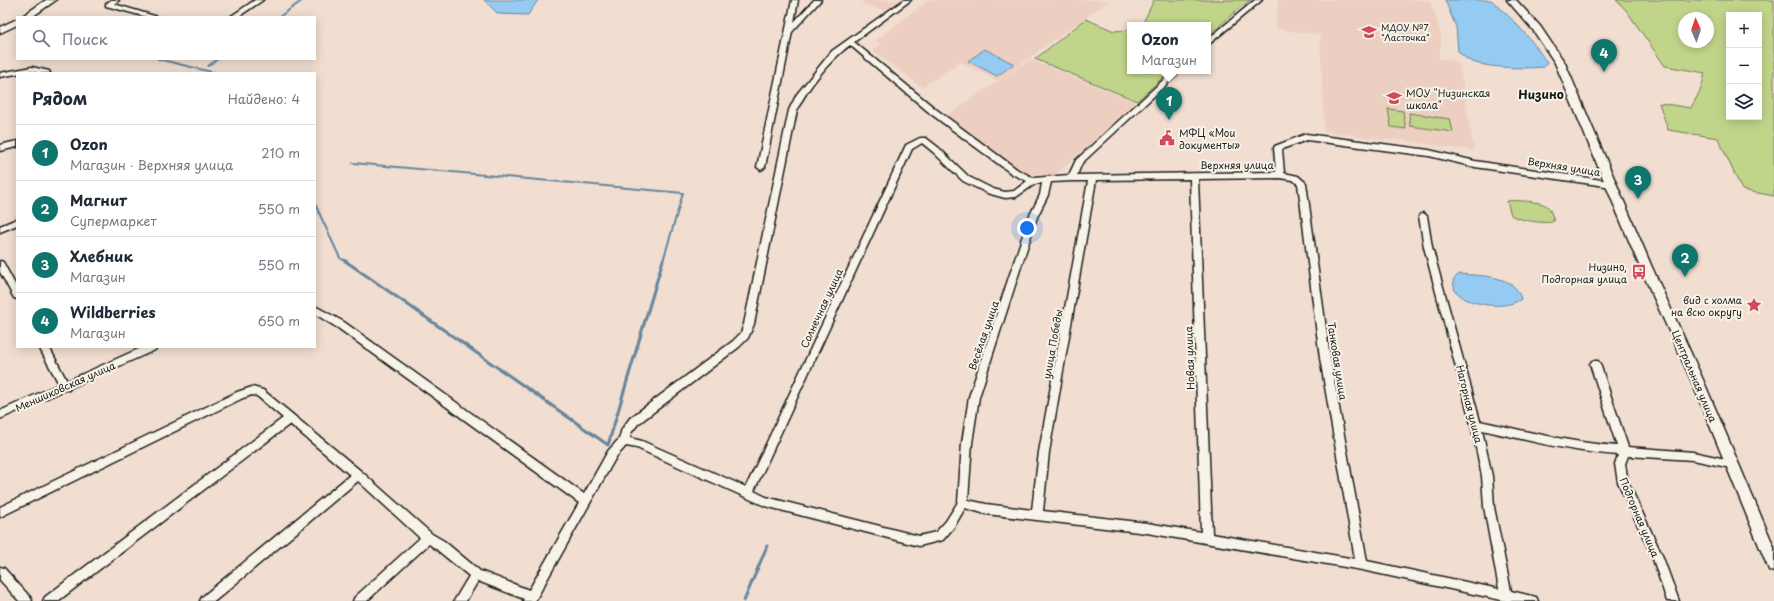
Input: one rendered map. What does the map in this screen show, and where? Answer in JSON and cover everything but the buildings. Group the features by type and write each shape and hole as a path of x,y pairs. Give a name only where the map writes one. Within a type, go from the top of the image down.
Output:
{"street":[{"path":"28,16 52,0"},
{"path":"116,0 108,5 151,16"},
{"path":"235,16 260,0"},
{"path":"761,168 795,0"},
{"path":"789,32 818,0"},
{"path":"0,512 240,395 252,391 260,393 358,475 428,538 440,545 476,575 531,599 612,454 624,441 626,432 634,421 736,344 745,335 752,310 792,110 800,96 835,53 872,28 908,0"},
{"path":"1211,41 1259,0"},
{"name":"Центральная улица","path":"1511,0 1537,28 1560,63 1645,265 1698,382 1774,564"},
{"path":"0,30 16,22"},
{"path":"850,42 934,112 1015,172 1033,181"},
{"path":"0,75 32,69 42,72"},
{"path":"1072,178 1078,162 1173,74"},
{"name":"Верхняя улица","path":"1033,181 1072,178 1280,175 1278,148 1306,137 1429,153 1475,164 1612,184"},
{"name":"Солнечная улица","path":"748,494 909,147 923,140 936,150 966,179 990,191 1005,195 1016,194 1033,181"},
{"path":"0,148 16,144"},
{"name":"Танковая улица","path":"1280,175 1295,178 1302,183 1325,358 1362,565"},
{"name":"Новая улица","path":"1194,176 1207,539"},
{"name":"улица Победы","path":"1037,515 1044,452 1092,178"},
{"name":"Весёлая улица","path":"963,503 967,444 974,397 1033,218 1044,195 1047,180"},
{"name":"Нагорная улица","path":"1423,216 1428,247 1476,424 1487,476 1489,507 1506,595"},
{"path":"0,229 16,222"},
{"path":"0,264 16,294"},
{"path":"316,311 341,325 585,502"},
{"path":"45,348 66,387"},
{"name":"Меншиковская улица","path":"0,415 66,387 150,348"},
{"name":"Подгорная улица","path":"1595,364 1624,452 1620,464 1623,482 1657,555 1673,601"},
{"path":"49,601 290,418"},
{"path":"1476,424 1556,443 1624,452 1693,456 1731,464"},
{"path":"624,441 638,444 765,501 919,541 939,536 950,524 963,503 986,509 1147,528 1362,565 1532,601"},
{"path":"206,601 358,475"},
{"path":"359,601 428,538"},
{"path":"0,572 26,601"},
{"path":"460,601 476,575"}],"shaded area":[{"path":"864,0 902,0 888,11 861,4"},
{"path":"928,0 1110,0 997,81 961,62 922,87 872,50 881,44 875,41"},
{"name":"МОУ \"Низинская школа\"","path":"1278,0 1429,0 1441,35 1441,46 1438,58 1452,60 1460,65 1474,151 1324,131 1320,35 1276,29"},
{"path":"1030,59 1136,102 1058,173 1046,176 1017,170 946,116"}],"green space":[{"path":"1154,0 1251,0 1237,10 1211,33 1211,22 1143,22"},
{"path":"1616,0 1774,0 1774,196 1742,190 1718,138 1668,130 1659,103 1691,108 1701,89 1705,73 1665,66 1626,10"},
{"path":"1086,19 1114,31 1127,30 1127,74 1167,74 1137,101 1035,59"},
{"path":"1388,109 1403,111 1406,129 1391,127"},
{"path":"1409,113 1450,119 1453,132 1410,126"},
{"path":"1507,201 1528,201 1544,204 1550,209 1554,221 1540,222 1514,217 1511,215"}],"water":[{"path":"484,0 538,0 528,15 498,14"},
{"path":"1445,0 1491,0 1522,30 1547,63 1544,67 1517,68 1496,67 1468,60 1458,51 1456,27"},
{"path":"985,49 1014,64 997,76 968,61"},
{"path":"1459,274 1486,276 1504,281 1512,285 1521,299 1509,304 1486,305 1465,299 1455,291 1453,280"}],"waterway":[{"path":"280,16 303,0"},
{"path":"162,60 212,72"},
{"path":"208,66 217,60"},
{"path":"353,163 683,193 663,261"},
{"path":"316,206 340,258 345,261"},
{"path":"344,260 608,445 663,260"},
{"path":"744,601 767,546"}],"place":[{"name":"МДОУ №7 \"Ласточка\"","path":"1369,32"},
{"name":"Wildberries","path":"1604,72"},
{"name":"МОУ \"Низинская школа\"","path":"1394,98"},
{"name":"Ozon","path":"1169,120"},
{"name":"МФЦ «Мои документы»","path":"1167,138"},
{"name":"Хлебник","path":"1638,199"},
{"name":"Низино, Подгорная улица","path":"1639,272"},
{"name":"Магнит","path":"1685,277"},
{"name":"вид с холма на всю округу","path":"1754,305"}],"district":[{"name":"Низино","path":"1541,94"}]}
